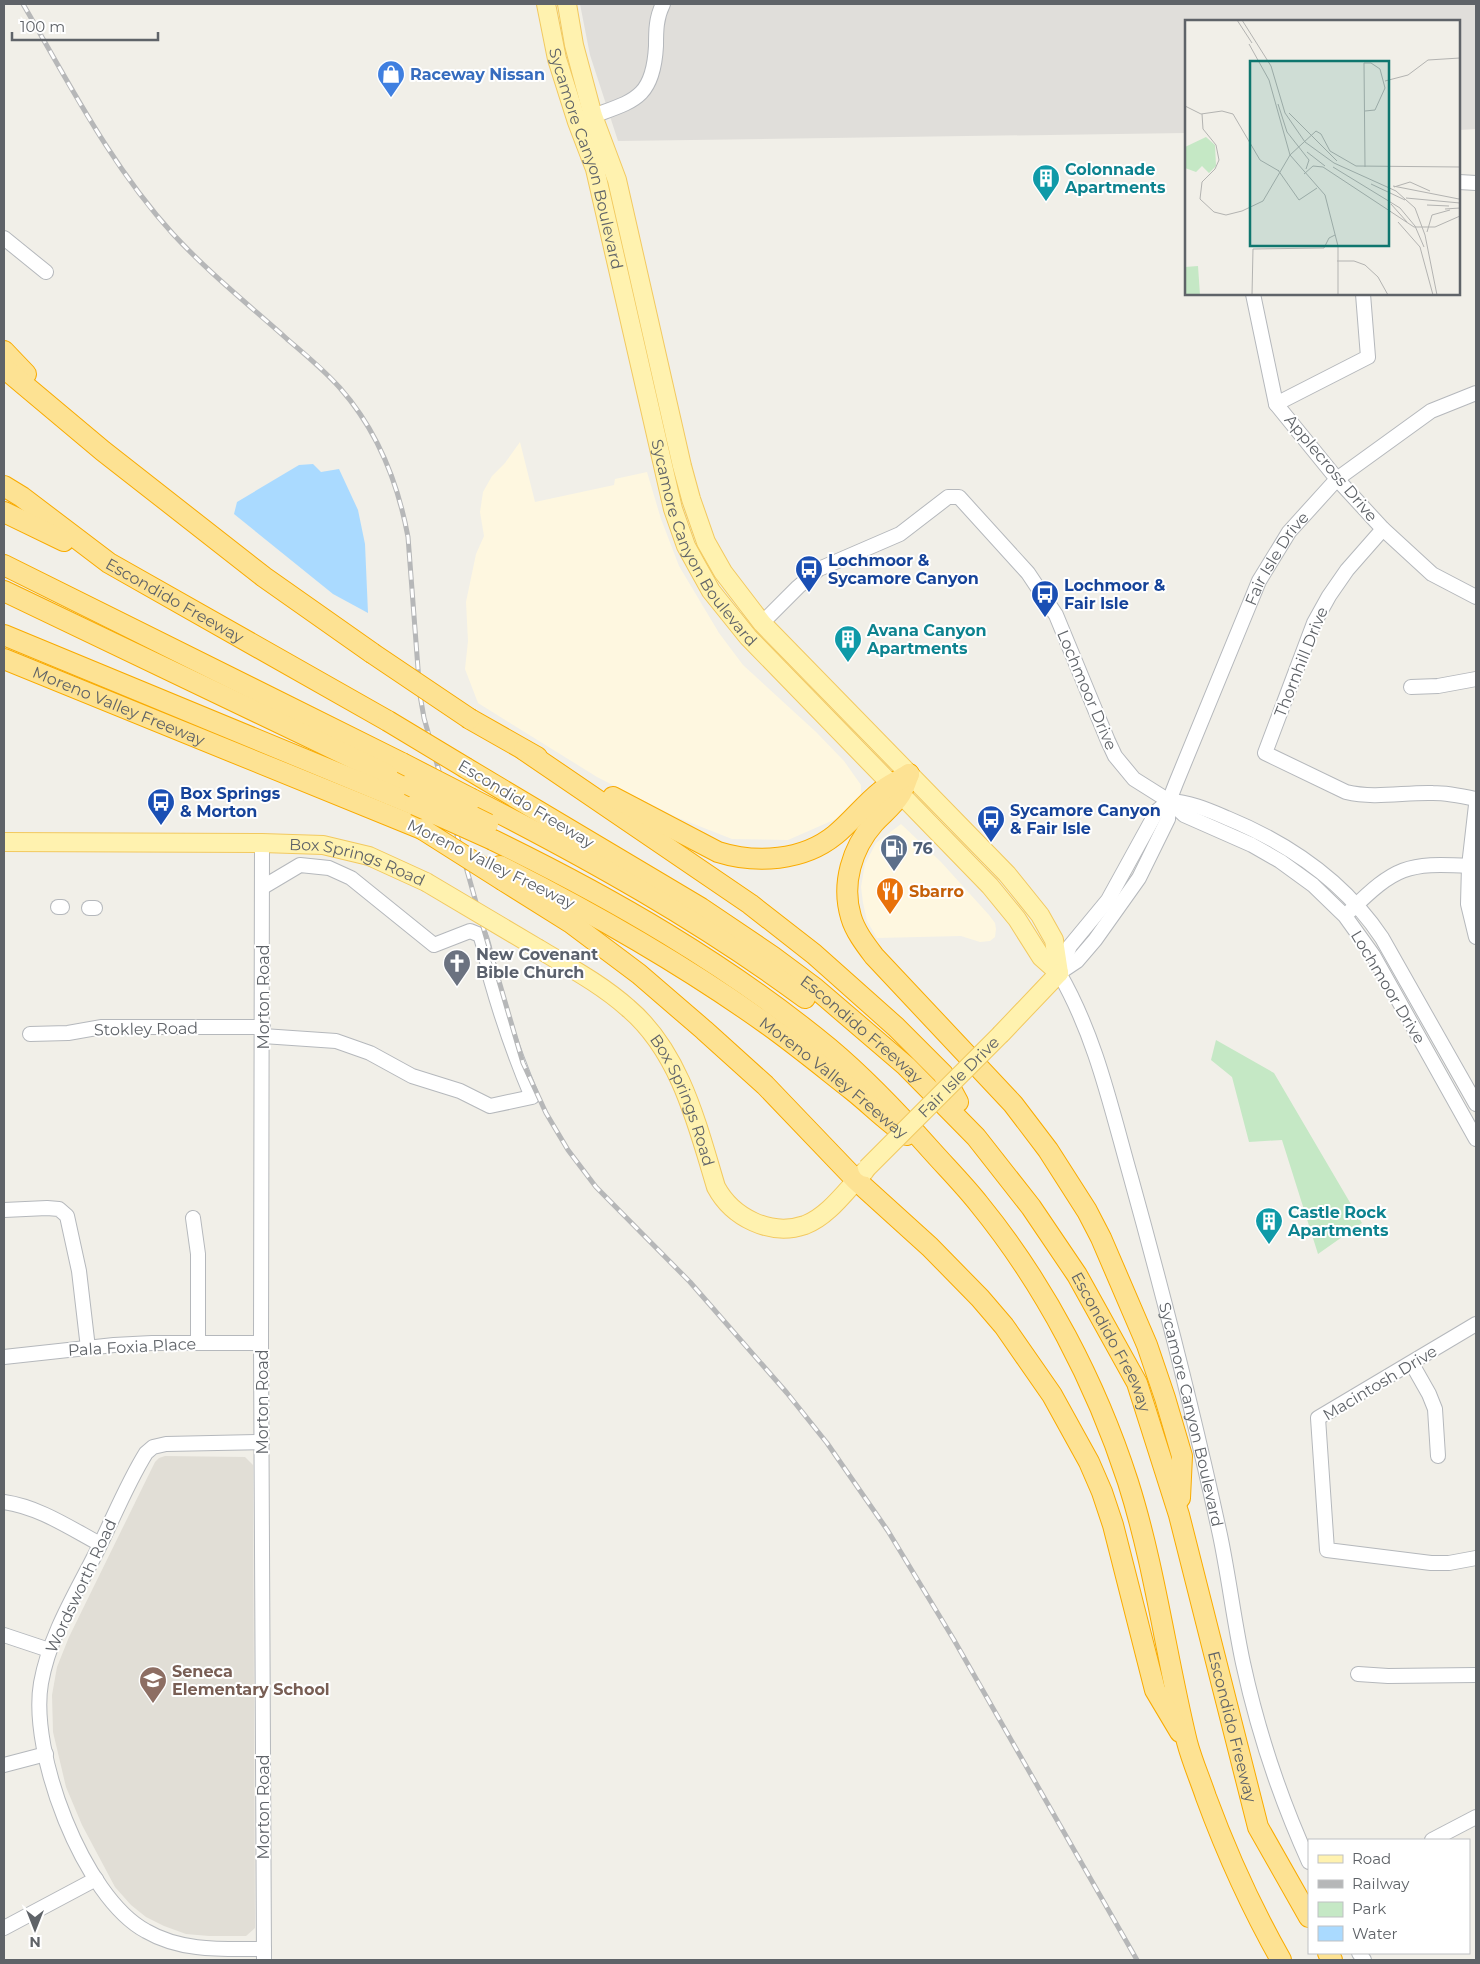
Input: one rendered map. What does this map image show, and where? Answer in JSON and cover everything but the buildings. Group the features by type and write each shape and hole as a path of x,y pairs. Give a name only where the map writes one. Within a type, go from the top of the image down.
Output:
{"highway":[{"path":"4,351 104,452"},
{"path":"4,368 104,452 264,577 372,653 470,718 524,750 703,845 734,857 755,860 789,856 821,844 834,835 880,792 896,790"},
{"name":"Escondido Freeway","path":"4,486 109,563 388,721 700,908 772,956 856,1022 906,1066 976,1137 1031,1207 1077,1275 1137,1383 1179,1515 1258,1827 1308,1915"},
{"path":"4,512 109,563"},
{"path":"4,565 528,827 688,918 760,965 812,1003 856,1022"},
{"path":"4,590 409,785 542,864 660,929 735,977 831,1049 897,1112 979,1204"},
{"path":"4,635 415,805 490,832 578,871 708,948 773,994 852,1060 926,1134 955,1168 1035,1282 1104,1418 1128,1484 1151,1572 1188,1744 1238,1879 1258,1920 1281,1960"},
{"name":"Moreno Valley Freeway","path":"4,659 422,829 502,874 583,909 714,987 769,1025 853,1091 888,1122 932,1152"},
{"path":"524,750 750,904 814,954 896,1027 944,1074 976,1137"},
{"path":"909,774 861,842 851,863 847,900 851,918 864,943 874,956 1013,1104 1048,1150 1102,1238 1144,1336 1166,1398 1182,1456 1179,1515"},
{"path":"502,874 646,980 862,1174 980,1298 1026,1355 1052,1395 1085,1455 1102,1492 1113,1524 1155,1690 1188,1744"}],"main road":[{"name":"Sycamore Canyon Boulevard","path":"546,4 557,59 585,119 617,180 690,499 706,542 724,572 762,623 984,849 1024,894 1040,915 1054,940 1059,973"},
{"name":"Sycamore Canyon Boulevard","path":"566,4 577,57 585,119 595,169 662,464 673,509 686,546 711,591 748,637 990,886 1017,919 1041,957 1059,973"},
{"name":"Box Springs Road","path":"4,842 313,844 342,848 369,856 426,882 539,949 608,992 630,1009 659,1043 680,1079 716,1186 722,1199 733,1211 763,1226 793,1227 805,1225 821,1215 862,1174"},
{"name":"Fair Isle Drive","path":"862,1174 1059,973"}],"street":[{"path":"585,119 637,97 648,84 654,71 657,20 663,4"},
{"path":"1460,182 1476,183"},
{"path":"4,238 46,272"},
{"name":"Applecross Drive","path":"1253,295 1276,404 1337,480 1383,529 1432,574 1476,598"},
{"path":"1276,404 1368,357 1362,295"},
{"name":"Fair Isle Drive","path":"1059,973 1077,961 1095,940 1139,878 1168,819 1169,801 1259,581 1289,532 1337,480 1431,411 1476,393"},
{"name":"Lochmoor Drive","path":"762,623 819,569 900,534 948,497 959,497 1028,574 1056,615 1105,718 1115,756 1125,769 1134,779 1169,801 1184,815 1252,845 1280,861 1312,885 1345,916 1374,955 1476,1139"},
{"name":"Thornhill Drive","path":"1383,529 1347,570 1329,596 1314,623 1265,753 1346,792 1385,796 1432,793 1476,799"},
{"path":"1411,687 1438,686 1476,679"},
{"name":"Lochmoor Drive","path":"1169,801 1186,802 1264,834 1316,866 1342,889 1370,920 1392,953 1476,1104"},
{"path":"1476,805 1469,866 1468,904 1476,937"},
{"name":"Morton Road","path":"262,843 261,1343 264,1954"},
{"name":"Stokley Road","path":"30,1034 68,1033 102,1027 263,1032 336,1041 370,1053 412,1076 460,1091 490,1106 532,1097 509,1035 480,935 470,931 434,945 351,878 329,868 300,864 262,887"},
{"path":"1345,916 1385,879 1404,870 1433,864 1469,866"},
{"name":"Sycamore Canyon Boulevard","path":"1059,973 1072,996 1099,1061 1184,1374 1231,1585 1243,1660 1257,1721 1278,1788 1308,1860"},
{"path":"4,1210 59,1209 67,1216 79,1271 88,1348"},
{"path":"193,1218 198,1254 198,1342"},
{"name":"Macintosh Drive","path":"1476,1324 1412,1364 1318,1418 1327,1550 1431,1563 1449,1563 1476,1558"},
{"name":"Pala Foxia Place","path":"4,1356 152,1342 261,1343"},
{"path":"1412,1364 1435,1409 1438,1456"},
{"name":"Wordsworth Road","path":"262,1442 166,1444 153,1447 141,1461 49,1650 41,1686 39,1711 41,1736 62,1811 106,1897 131,1922 146,1932 164,1940 195,1948 264,1954"},
{"path":"4,1502 16,1504 49,1516 100,1544"},
{"path":"4,1635 49,1650"},
{"path":"1358,1674 1388,1676 1476,1675"},
{"path":"4,1765 46,1754"},
{"path":"1434,1839 1476,1817"},
{"path":"4,1928 96,1879"}],"shaded area":[{"path":"580,4 1476,4 1476,129 1460,130 1460,20 1185,20 1185,133 618,141 590,55"},
{"path":"520,442 535,502 614,485 615,479 647,472 661,519 679,566 719,633 743,665 816,732 844,761 861,785 861,794 836,819 788,840 732,839 676,817 597,777 478,703 465,669 468,641 466,602 476,554 484,536 480,512 483,492 492,476 505,463"},
{"path":"901,824 941,862 989,915 995,923 996,929 995,937 990,941 980,942 961,936 877,938 867,921 863,903 861,887 865,864 876,843"},
{"name":"Seneca Elementary School","path":"165,1456 245,1457 253,1465 255,1928 246,1936 186,1934 146,1917 131,1905 115,1887 82,1825 66,1787 53,1732 52,1695 57,1667 69,1637 155,1462"}],"green space":[{"path":"1216,1040 1274,1073 1362,1223 1318,1254 1282,1140 1249,1142 1232,1077 1211,1060"}],"water":[{"path":"313,464 321,472 339,469 358,510 365,544 368,613 333,594 234,514 237,502 299,465"}],"railway":[{"path":"23,4 74,94 110,152 151,208 200,262 334,381 365,421 384,458 392,477 408,537 420,695 424,718 523,1063 546,1113 568,1150 596,1187 690,1282 787,1393 827,1443 888,1531 954,1640 1137,1960"}],"place":[{"name":"Raceway Nissan","path":"391,98"},
{"name":"Colonnade Apartments","path":"1046,202"},
{"name":"Lochmoor & Sycamore Canyon","path":"809,593"},
{"name":"Lochmoor & Fair Isle","path":"1045,618"},
{"name":"Avana Canyon Apartments","path":"848,663"},
{"name":"Box Springs & Morton","path":"161,826"},
{"name":"Sycamore Canyon & Fair Isle","path":"991,843"},
{"name":"76","path":"894,872"},
{"name":"Sbarro","path":"890,915"},
{"name":"New Covenant Bible Church","path":"457,987"},
{"name":"Castle Rock Apartments","path":"1269,1245"},
{"name":"Seneca Elementary School","path":"153,1704"}]}
